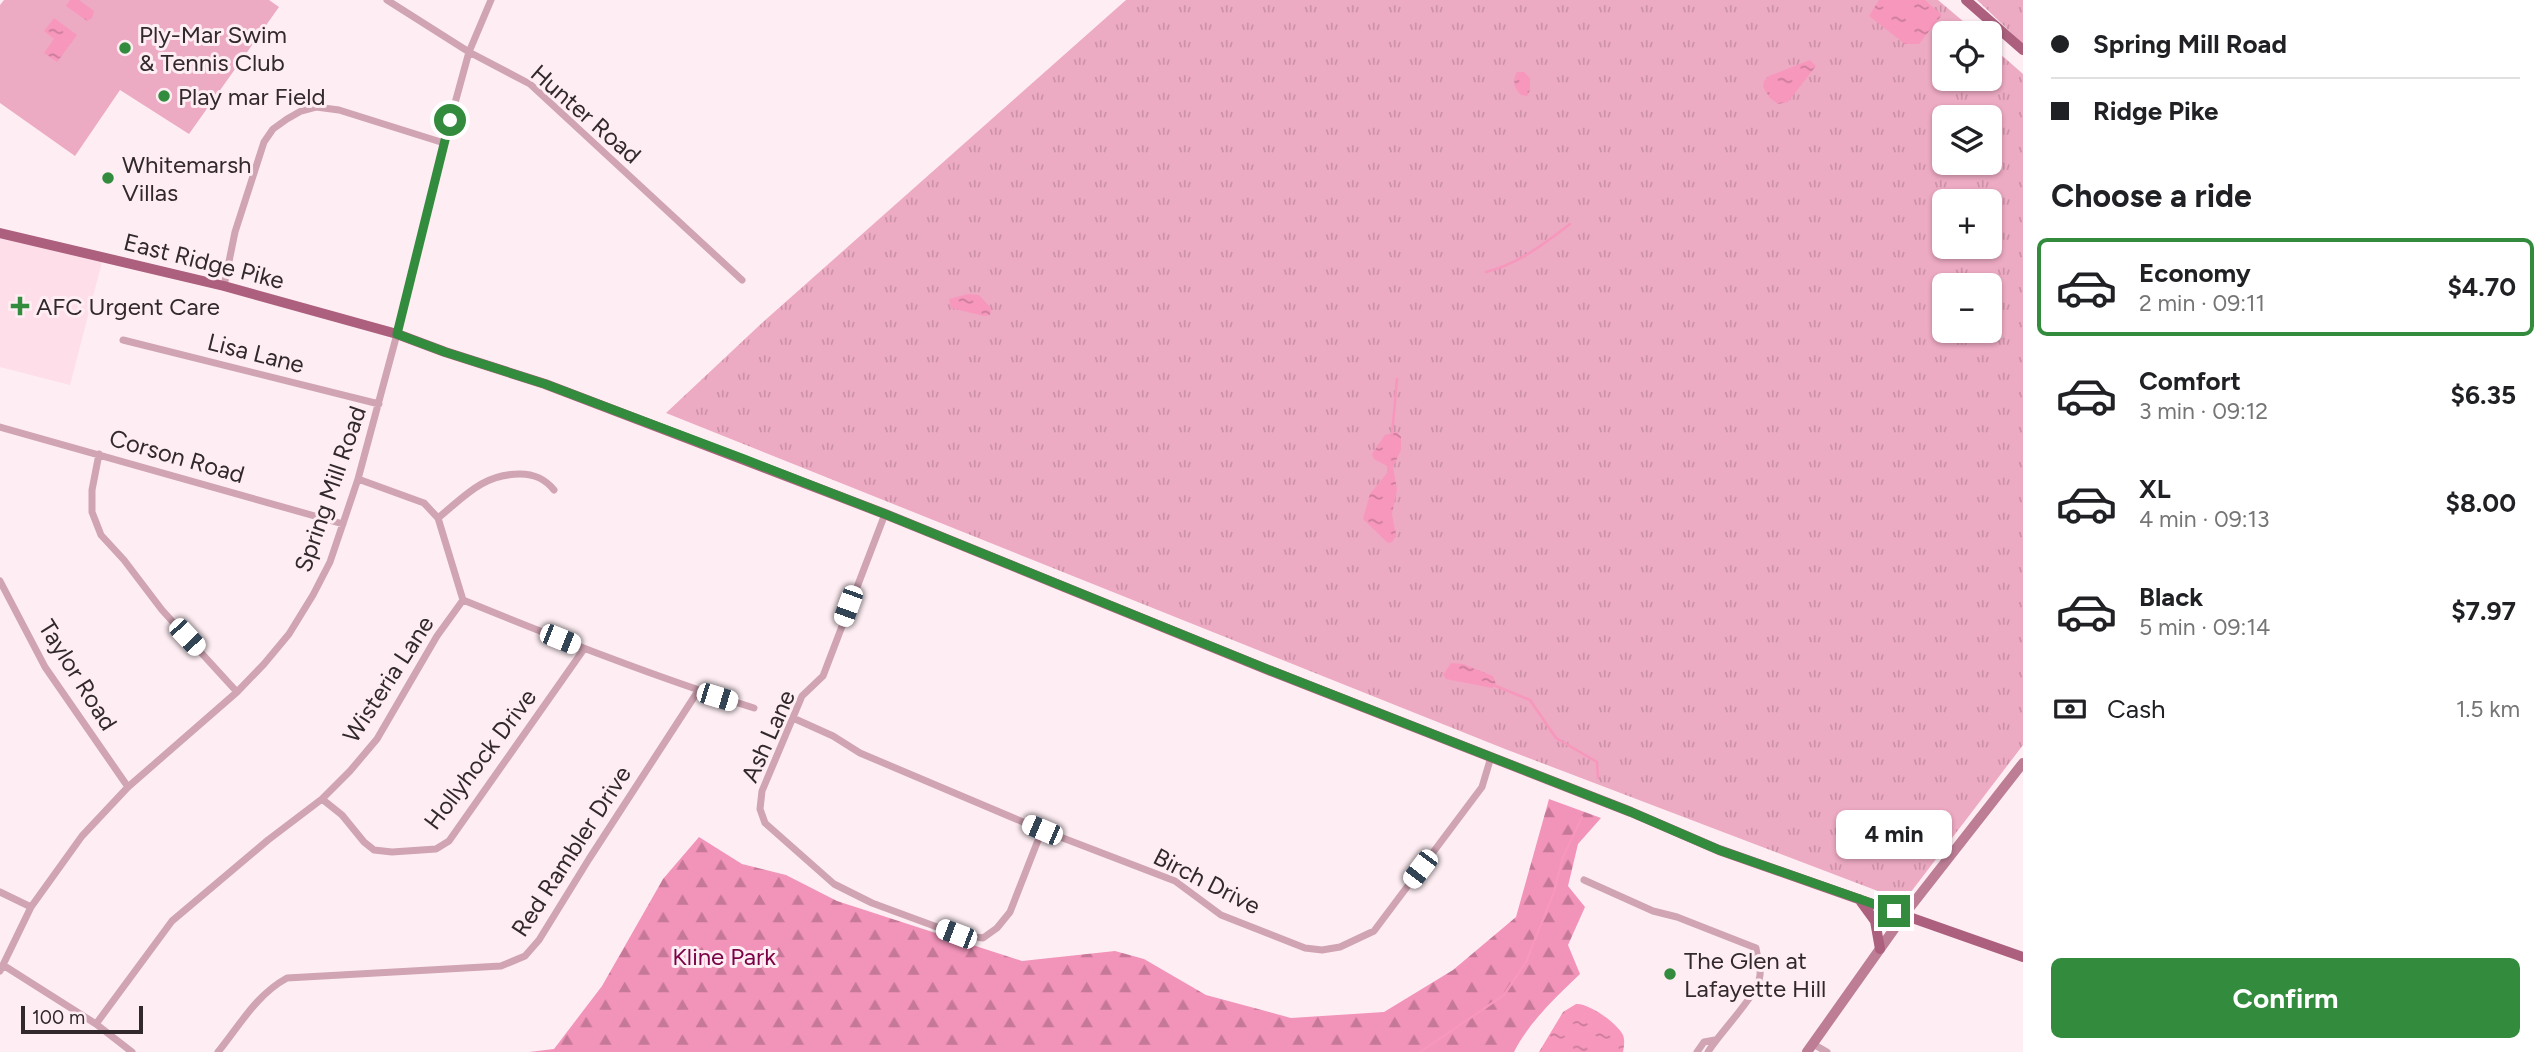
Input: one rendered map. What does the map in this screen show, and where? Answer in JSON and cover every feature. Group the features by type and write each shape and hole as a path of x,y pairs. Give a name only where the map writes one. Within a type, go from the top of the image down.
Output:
{"main road":[{"path":"1966,0 2023,50"},
{"name":"East Ridge Pike","path":"0,233 224,286 397,334 545,384 885,514 1272,671 1631,812 1719,850 2023,957"},
{"path":"1810,1048 1904,915 2023,763"},
{"path":"1859,899 1875,921 1880,949"}],"street":[{"name":"Hunter Road","path":"387,0 468,52 530,84 742,280"},
{"name":"Spring Mill Road","path":"1,968 31,907 82,836 128,787 237,692 289,634 330,562 358,479 379,404 468,52 491,0"},
{"path":"224,286 235,232 264,142 274,129 287,119 316,107 339,110 444,143"},
{"name":"Lisa Lane","path":"123,340 379,404"},
{"name":"Corson Road","path":"0,427 343,524"},
{"path":"99,454 92,490 92,512 101,535 162,610 237,692"},
{"path":"438,518 477,485 508,474 526,474 546,480 554,490"},
{"path":"358,479 424,503 438,518 463,600"},
{"name":"Ash Lane","path":"885,514 823,676 802,696 762,791 760,809 765,823 834,884 872,903 956,934 983,938 997,928 1010,912 1042,830"},
{"name":"Taylor Road","path":"0,581 45,667 128,787"},
{"name":"Wisteria Lane","path":"96,1024 172,921 268,840 322,799 377,739 437,636 463,600 584,649 698,691 754,708"},
{"name":"Hollyhock Drive","path":"322,799 342,815 363,842 374,850 392,852 436,849 449,841 584,649"},
{"name":"Red Rambler Drive","path":"218,1052 260,997 287,978 501,966 525,956 539,940 698,691"},
{"name":"Birch Drive","path":"793,718 833,736 860,753 1042,830 1175,881 1221,915 1305,948 1322,950 1340,947 1374,931 1482,787 1491,757"},
{"path":"1584,880 1653,911 1677,917 1756,948 1760,977 1742,1007 1708,1052"},
{"path":"0,892 31,907"},
{"path":"1,968 96,1024 132,1052"},
{"path":"1697,1052 1704,1042 1715,1040"},
{"path":"1810,1048 1827,1052"}],"shaded area":[{"path":"0,233 103,258 70,385 0,367"}],"green space":[{"name":"Ply-Mar Swim & Tennis Club","path":"4,0 269,0 279,7 189,134 120,90 75,156 0,103 0,5"},
{"path":"1126,0 1938,0 1963,21 1932,21 1932,91 2002,91 2002,56 2023,74 2023,745 1904,901 1505,749 666,413 763,322"},
{"path":"1977,0 2023,0 2023,44 2002,21"},
{"name":"Kline Park","path":"1549,799 1601,818 1578,844 1568,886 1585,907 1568,945 1580,974 1535,1020 1514,1052 529,1052 554,1049 602,986 663,879 699,837 742,864 786,875 837,901 1022,961 1115,951 1144,959 1206,995 1291,1018 1384,1012 1453,970 1516,917"}],"water":[{"path":"70,0 79,0 94,11 92,18 87,21 66,6"},
{"path":"1879,0 1925,0 1942,15 1937,21 1932,21 1932,28 1919,44 1905,44 1869,16"},
{"path":"54,18 77,35 57,62 44,53 54,39 44,31"},
{"path":"1810,60 1816,66 1788,102 1778,104 1770,98 1763,87 1769,76"},
{"path":"1517,72 1524,72 1530,78 1527,96 1521,95 1515,87"},
{"path":"968,294 979,295 991,308 990,315 951,308 949,299"},
{"path":"1397,432 1401,437 1401,450 1393,467 1397,489 1392,514 1396,536 1388,543 1363,519 1370,494 1387,473 1387,466 1374,459 1372,454 1385,435"},
{"path":"1451,663 1463,664 1493,676 1496,684 1492,688 1446,679 1443,675"},
{"path":"1576,1004 1595,1010 1620,1030 1624,1037 1623,1052 1539,1052 1563,1012"}],"waterway":[{"path":"1486,272 1520,259 1570,224"},
{"path":"1392,435 1397,379"},
{"path":"1491,684 1530,700 1556,738 1597,762 1598,778"},
{"path":"1420,1052 1504,995 1526,962 1554,892 1563,857 1582,817"}],"place":[{"name":"Ply-Mar Swim & Tennis Club","path":"125,48"},
{"name":"Play mar Field","path":"164,96"},
{"name":"Whitemarsh Villas","path":"108,178"},
{"name":"AFC Urgent Care","path":"20,306"},
{"name":"The Glen at Lafayette Hill","path":"1670,974"}],"route":[{"path":"450,120 397,334 545,384 744,459 1631,812 1719,850 1894,911"}]}
